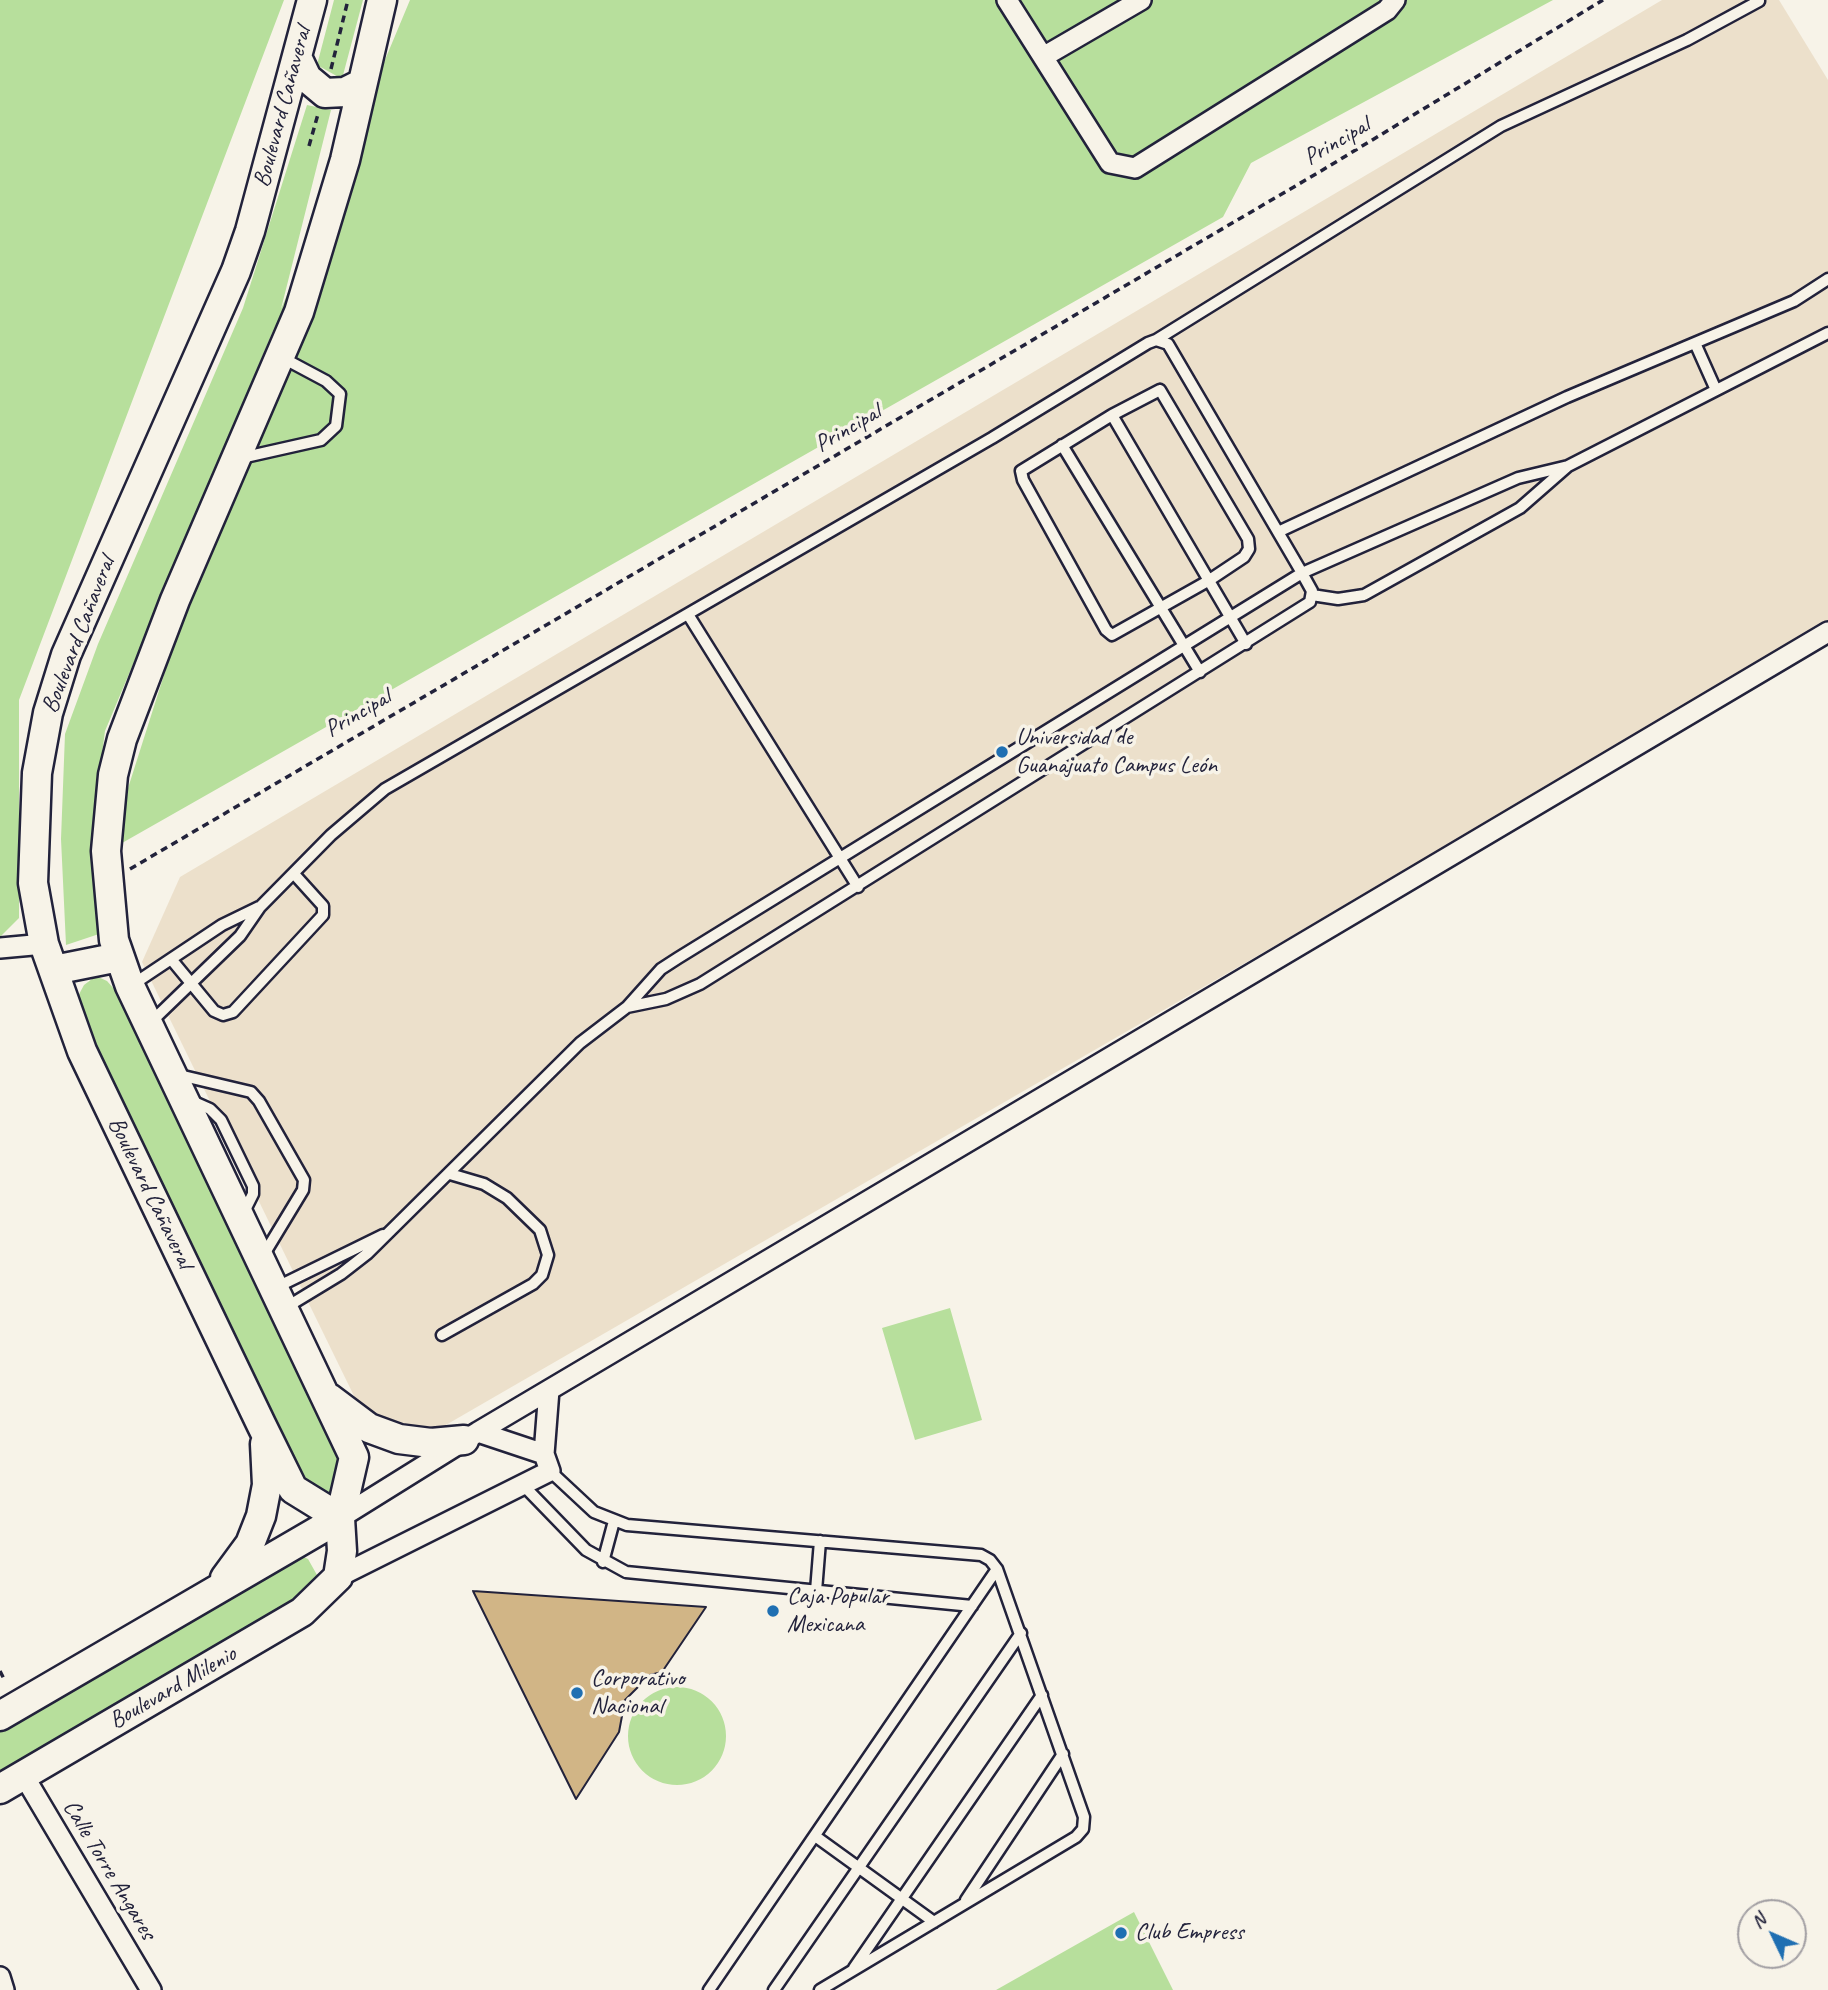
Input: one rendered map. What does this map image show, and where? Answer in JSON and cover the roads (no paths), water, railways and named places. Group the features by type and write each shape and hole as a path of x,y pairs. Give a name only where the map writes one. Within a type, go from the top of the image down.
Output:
{"street":[{"name":"Boulevard Cañaveral","path":"312,0 236,271 66,655 48,713 37,773 33,883 44,944 82,1051 261,1424 293,1489 340,1518"},
{"path":"338,1577 342,1551 340,1518 354,1457 259,1263 130,986 114,940 106,850 113,775 122,739 175,600 281,357 325,233 382,0"},
{"path":"1007,0 1110,163 1135,168 1387,10 1395,0"},
{"path":"1043,57 1141,0"},
{"path":"297,57 307,78 324,93 345,92 361,84"},
{"path":"9,1707 340,1518 471,1436 1828,632"},
{"path":"0,948 44,944"},
{"path":"54,970 120,957"},
{"path":"318,1386 341,1410 379,1432 399,1439 431,1443 471,1436 547,1462"},
{"path":"338,1577 524,1486 547,1462 549,1390"},
{"path":"211,1592 233,1570 250,1544 261,1516 267,1475 261,1424"},
{"name":"Boulevard Milenio","path":"12,1782 302,1612 338,1577"},
{"name":"Calle Torre Angares","path":"12,1782 151,1990"}],"lane":[{"path":"147,1026 240,936 260,907 341,827 385,789 689,616 1156,340 1501,126 1687,40 1759,1"},
{"path":"1278,532 1567,397 1794,301 1828,279"},
{"path":"1312,595 1338,600 1364,595 1520,508 1568,467 1828,332"},
{"path":"1156,340 1165,342 1172,348 1302,573 1312,595"},
{"path":"1695,343 1716,390"},
{"path":"237,458 321,440 336,426 340,394 326,381 281,357"},
{"path":"1152,392 1163,392 1250,544 1244,557 1115,635 1106,630 1021,475 1027,465 1112,415 1152,392"},
{"path":"1112,415 1245,644"},
{"path":"1062,445 1200,672"},
{"path":"277,1300 341,1274 368,1253 580,1043 626,1007 661,969 1302,573 1518,478 1568,467"},
{"path":"626,1007 666,999 700,984 1306,606 1312,595"},
{"path":"689,616 858,887"},
{"path":"171,959 214,1011 223,1015 233,1012 323,915 323,906 295,875"},
{"path":"130,986 222,925 260,907"},
{"path":"175,1084 251,1092 259,1101 304,1180 303,1190 259,1263"},
{"path":"442,1335 533,1284 541,1275 548,1255 540,1230 508,1198 484,1184 450,1174"},
{"path":"277,1300 387,1233"},
{"path":"547,1462 587,1506 614,1521 981,1555 990,1560 997,1569 1084,1817 1080,1834 820,1990"},
{"path":"524,1486 577,1542 603,1562 626,1572 972,1606"},
{"path":"603,1562 614,1521"},
{"path":"816,1591 820,1541"},
{"path":"709,1990 997,1569"},
{"path":"774,1990 1021,1633"},
{"path":"851,1972 1042,1695"},
{"path":"964,1903 1063,1754"},
{"path":"815,1836 934,1922"}],"place":[{"name":"Universidad de Guanajuato Campus León","path":"1002,752"},
{"name":"Caja Popular Mexicana","path":"773,1611"},
{"name":"Corporativo Nacional","path":"577,1693"},
{"name":"Club Empress","path":"1121,1933"}]}
